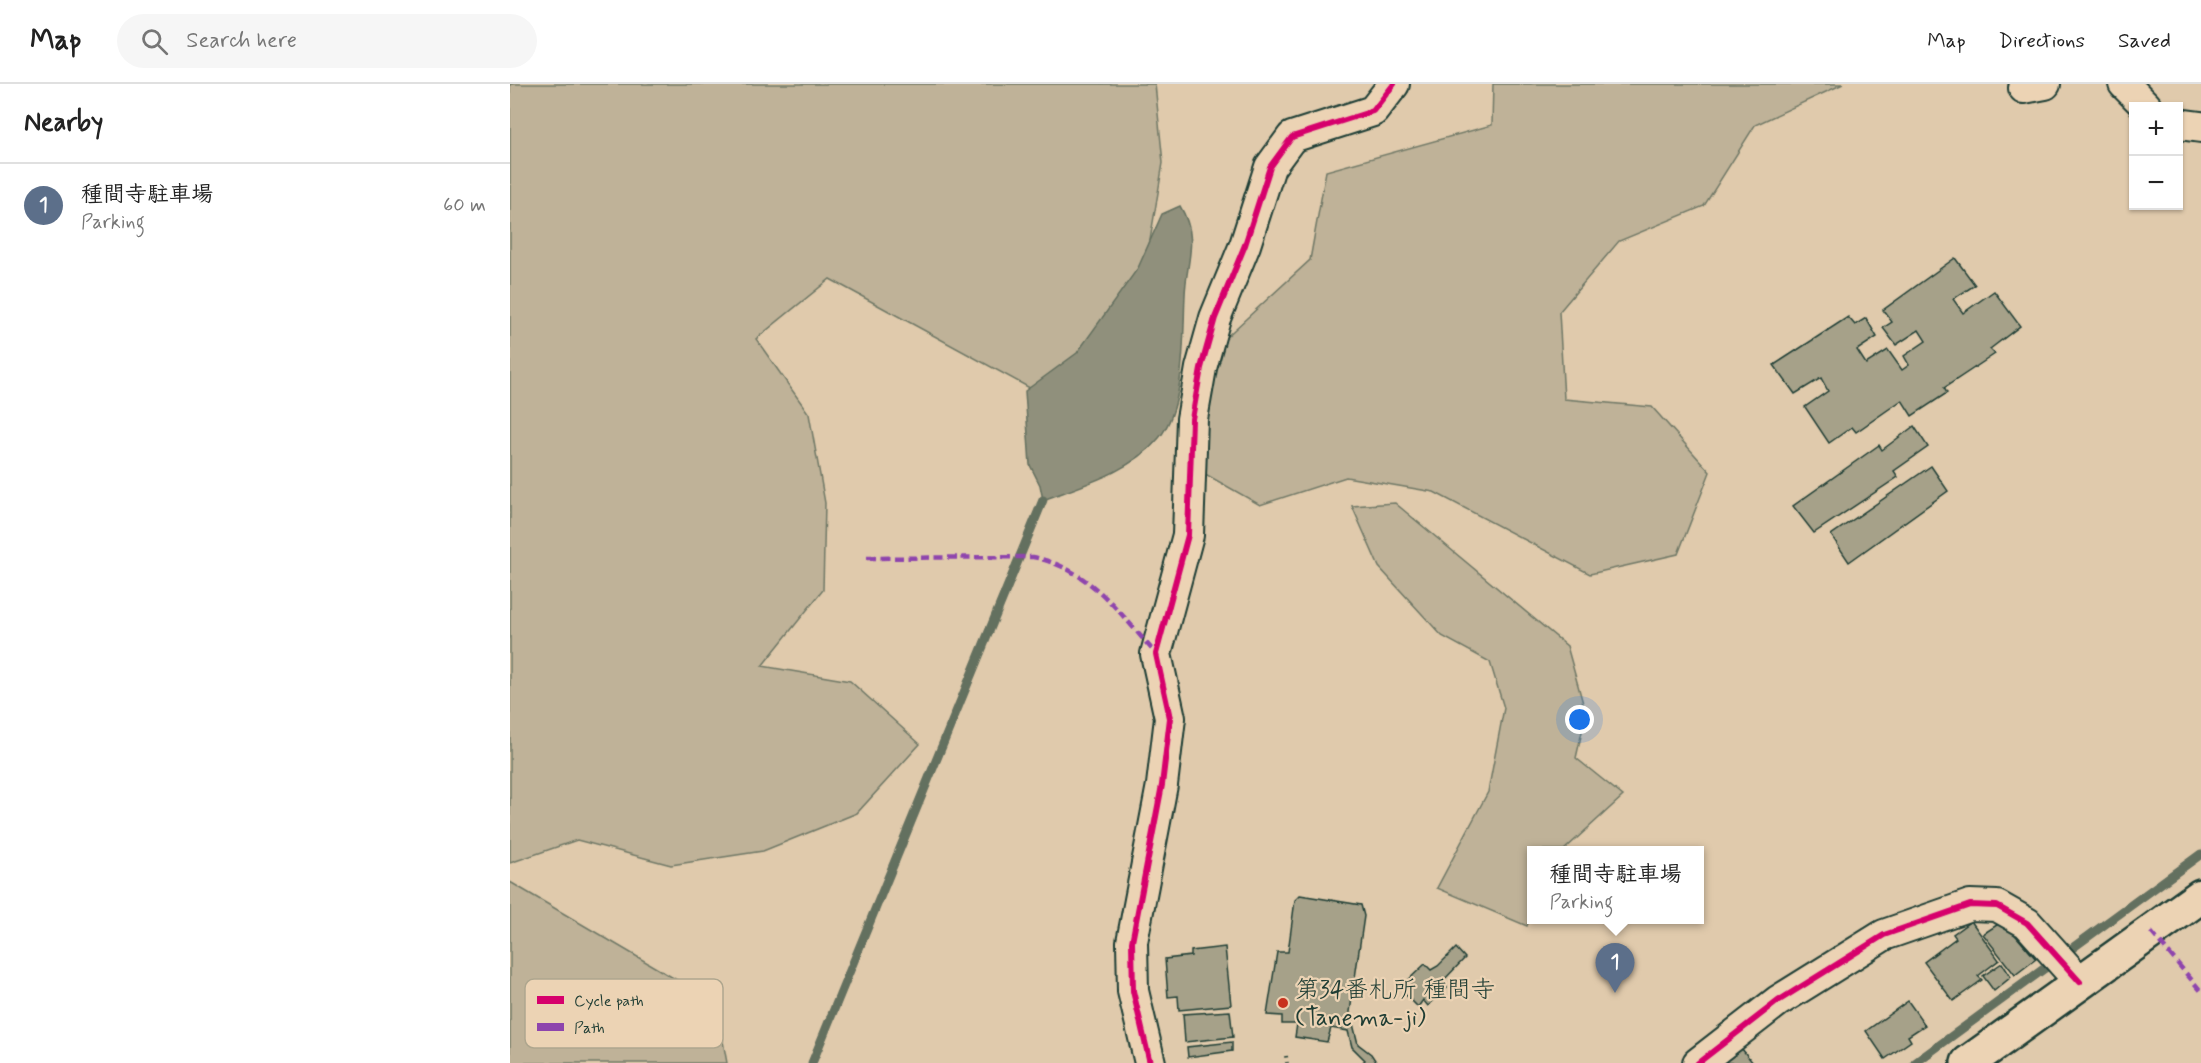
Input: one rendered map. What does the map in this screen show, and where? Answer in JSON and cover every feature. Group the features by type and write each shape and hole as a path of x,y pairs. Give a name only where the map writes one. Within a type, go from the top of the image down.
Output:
{"main road":[{"path":"1968,1063 2078,979 2201,896"}],"street":[{"path":"1150,1063 1133,991 1132,942 1162,785 1170,718 1156,654 1188,535 1192,419 1201,368 1215,318 1245,246 1270,167 1292,137 1372,111 1394,84"},
{"path":"2124,84 2142,102"},
{"path":"2183,125 2201,127"},
{"path":"1698,1063 1778,1001 1884,936 1971,905 1997,906 2027,923 2078,979"}],"path":[{"path":"1286,1056 1287,1063"}],"shaded area":[{"path":"510,84 1155,84 1163,163 1148,252 1115,339 1048,398 830,279 756,339 809,414 825,503 823,590 762,666 850,681 920,744 857,813 763,851 671,865 577,840 510,863"},
{"path":"1493,84 1843,84 1755,125 1704,206 1619,241 1559,312 1564,399 1652,407 1710,472 1678,554 1590,574 1434,492 1346,477 1260,505 1184,462 1185,375 1310,260 1326,171 1492,125"},
{"path":"1180,206 1186,218 1191,240 1179,389 1168,424 1148,450 1121,469 1043,500 1040,485 1030,465 1025,391 1077,353 1138,268 1162,214"},
{"path":"1395,503 1567,646 1586,714 1576,758 1623,796 1568,846 1527,846 1527,926 1437,888 1488,792 1504,708 1490,662 1442,636 1379,567 1352,506"},
{"path":"510,882 675,979 525,979 525,1048 723,1048 723,1041 727,1063 510,1063"}],"building":[{"path":"1955,258 1975,285 1953,299 1963,313 1994,291 2020,326 1990,349 1995,354 1944,388 1947,393 1912,416 1902,400 1856,432 1852,427 1829,443 1805,407 1828,391 1821,378 1795,394 1774,365 1848,317 1855,325 1866,318 1877,337 1857,350 1866,364 1888,350 1902,370 1909,365 1904,356 1926,341 1919,330 1896,345 1883,328 1892,322 1883,310"},
{"path":"1914,426 1928,447 1894,471 1898,477 1814,533 1793,506 1879,445 1882,450"},
{"path":"1931,466 1948,491 1849,562 1831,535"},
{"path":"1300,895 1361,905 1364,916 1350,1012 1358,1044 1371,1054 1377,1063 1362,1063 1365,1060 1352,1047 1348,1031 1331,1028 1327,1042 1295,1037 1297,1024 1282,1024 1282,1016 1267,1015 1277,952 1288,952 1295,900"},
{"path":"1971,921 1999,960 1978,976 1982,980 1953,1001 1924,962 1956,938 1953,934"},
{"path":"2003,921 2036,959 2015,975 1983,934"},
{"path":"1225,947 1231,1005 1179,1010 1178,996 1168,997 1165,959 1191,956 1191,951"},
{"path":"1456,948 1465,958 1442,982 1447,988 1428,1006 1423,1000 1418,1007 1404,993 1409,989 1404,984 1425,964 1431,970 1438,966"},
{"path":"2002,963 2011,977 1994,991 1983,976"},
{"path":"1908,1001 1925,1025 1908,1036 1911,1041 1885,1059 1866,1031"},
{"path":"1230,1011 1233,1037 1185,1042 1183,1014"},
{"path":"1232,1042 1232,1051 1188,1057 1187,1047"},
{"path":"1742,1049 1753,1063 1723,1063"}],"waterway":[{"path":"812,1063 1043,500"},
{"path":"1915,1063 2201,854"}],"marked path":[{"path":"867,558 1033,557 1053,563 1071,571 1102,594 1156,654"},
{"path":"2151,932 2201,991"}],"cycle path":[{"path":"1150,1063 1133,991 1132,942 1162,785 1170,718 1156,654 1188,535 1192,419 1201,368 1215,318 1245,245 1270,167 1292,137 1373,111 1394,84"},
{"path":"1698,1063 1778,1001 1884,935 1970,905 1997,906 2027,923 2080,982"}],"place":[{"name":"種間寺駐車場","path":"1615,993"},
{"name":"第34番札所 種間寺 (Tanema-ji)","path":"1283,1003"}]}
